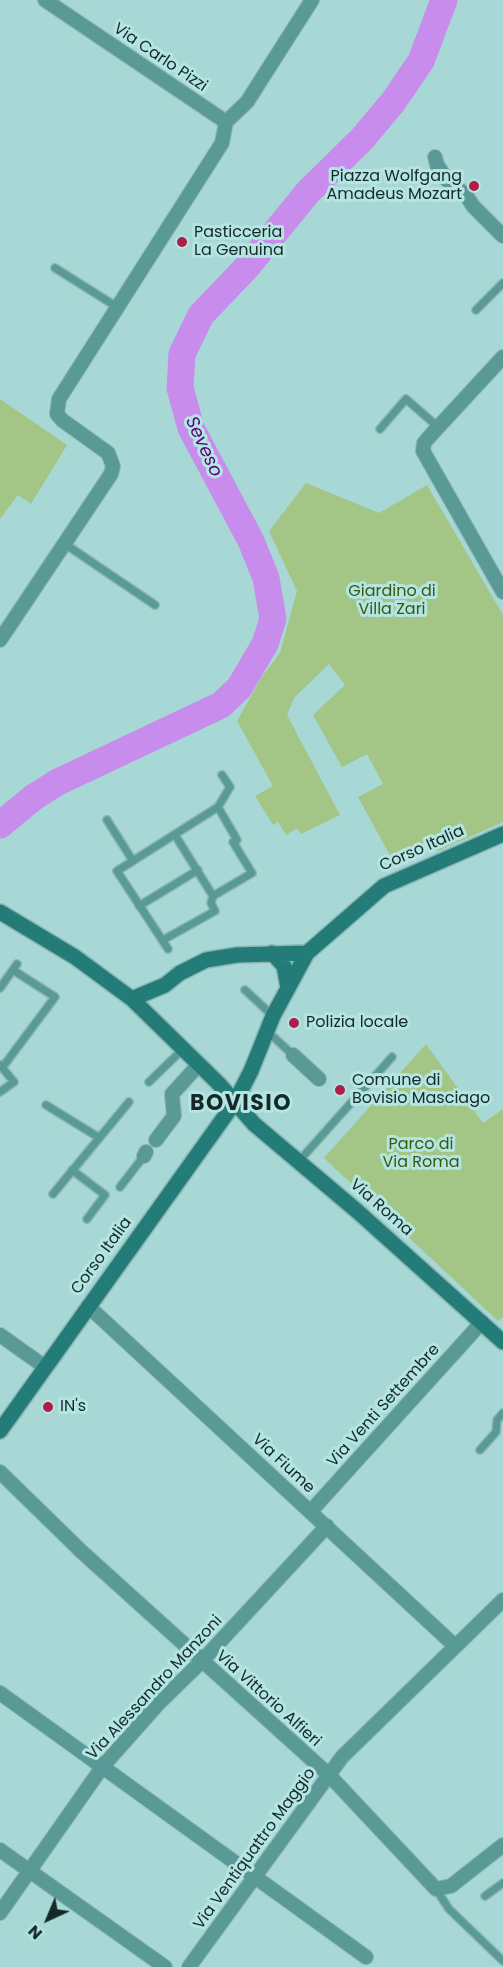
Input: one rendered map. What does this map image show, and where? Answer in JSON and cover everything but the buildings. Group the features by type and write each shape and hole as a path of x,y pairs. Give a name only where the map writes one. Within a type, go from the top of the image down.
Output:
{"street":[{"name":"Via Carlo Pizzi","path":"45,0 226,122"},
{"path":"0,640 111,474 113,466 108,453 57,414 59,399 222,143 226,122 247,102 312,0"},
{"path":"435,157 442,174 466,195 473,206 503,236"},
{"path":"503,357 424,443 423,451 498,573 503,592"},
{"name":"Corso Italia","path":"0,1431 88,1306 175,1175 235,1102 251,1071 270,1024 307,953 384,886 434,862 503,834"},
{"name":"Via Roma","path":"0,912 34,937 132,999 254,1124 299,1161 503,1342"},
{"path":"132,999 165,986 178,969 206,960 272,953 307,953"},
{"path":"272,953 284,966 288,988"},
{"path":"293,1055 319,1079"},
{"path":"156,1140 174,1116 172,1094 193,1071"},
{"name":"Via Fiume","path":"88,1306 456,1646"},
{"name":"Via Venti Settembre","path":"311,1511 482,1322"},
{"path":"0,1335 45,1367"},
{"name":"Via Vittorio Alfieri","path":"0,1472 82,1552 328,1775 436,1889"},
{"name":"Via Alessandro Manzoni","path":"0,1913 103,1766 158,1704 202,1661 327,1526"},
{"name":"Via Ventiquattro Maggio","path":"189,1967 342,1757 503,1600"},
{"path":"0,1693 366,1957"},
{"path":"436,1889 451,1886 503,1845"},
{"path":"0,1850 165,1967"}],"lane":[{"path":"55,268 117,307"},
{"path":"476,310 503,283"},
{"path":"380,429 406,399 438,427"},
{"path":"65,544 155,605"},
{"path":"168,949 148,915 139,906 117,871 218,807 230,787 222,774"},
{"path":"163,940 214,911 211,903 213,896 252,873 233,842 237,840 218,807"},
{"path":"107,820 133,861"},
{"path":"175,834 213,896"},
{"path":"139,906 198,870"},
{"path":"0,988 15,967 55,997"},
{"path":"0,1092 14,1082 1,1066 60,990"},
{"path":"245,990 293,1055"},
{"path":"149,1082 183,1049"},
{"path":"299,1161 392,1057"},
{"path":"54,1194 98,1137 129,1102"},
{"path":"46,1105 69,1122 98,1137"},
{"path":"120,1187 147,1155"},
{"path":"72,1170 105,1195 87,1219"},
{"path":"480,1450 496,1432 497,1420 503,1413"},
{"path":"485,1896 503,1883"},
{"name":"Via Vittorio Alfieri","path":"436,1889 449,1909 503,1961"}],"green space":[{"path":"0,399 67,445 31,504 18,495 0,519"},
{"name":"Giardino di Villa Zari","path":"306,483 379,513 427,485 503,615 503,822 438,851 430,840 391,857 358,797 383,784 367,754 342,767 313,715 345,685 329,664 294,698 287,715 340,815 301,834 297,828 286,835 278,822 273,825 255,796 273,786 237,721 261,678 280,653 297,591 269,531"},
{"name":"Parco di Via Roma","path":"426,1044 483,1123 503,1109 503,1317 498,1321 324,1158"}],"waterway":[{"name":"Seveso","path":"0,825 34,797 58,782 221,705 239,688 265,644 273,619 266,578 251,541 191,428 180,388 182,354 201,315 246,268 308,192 362,139 393,102 421,61 444,0"}],"place":[{"name":"Piazza Wolfgang Amadeus Mozart","path":"474,186"},
{"name":"Pasticceria La Genuina","path":"182,242"},
{"name":"Polizia locale","path":"294,1023"},
{"name":"Comune di Bovisio Masciago","path":"340,1090"},
{"name":"IN's","path":"48,1407"}],"district":[{"name":"BOVISIO","path":"241,1104"}]}
